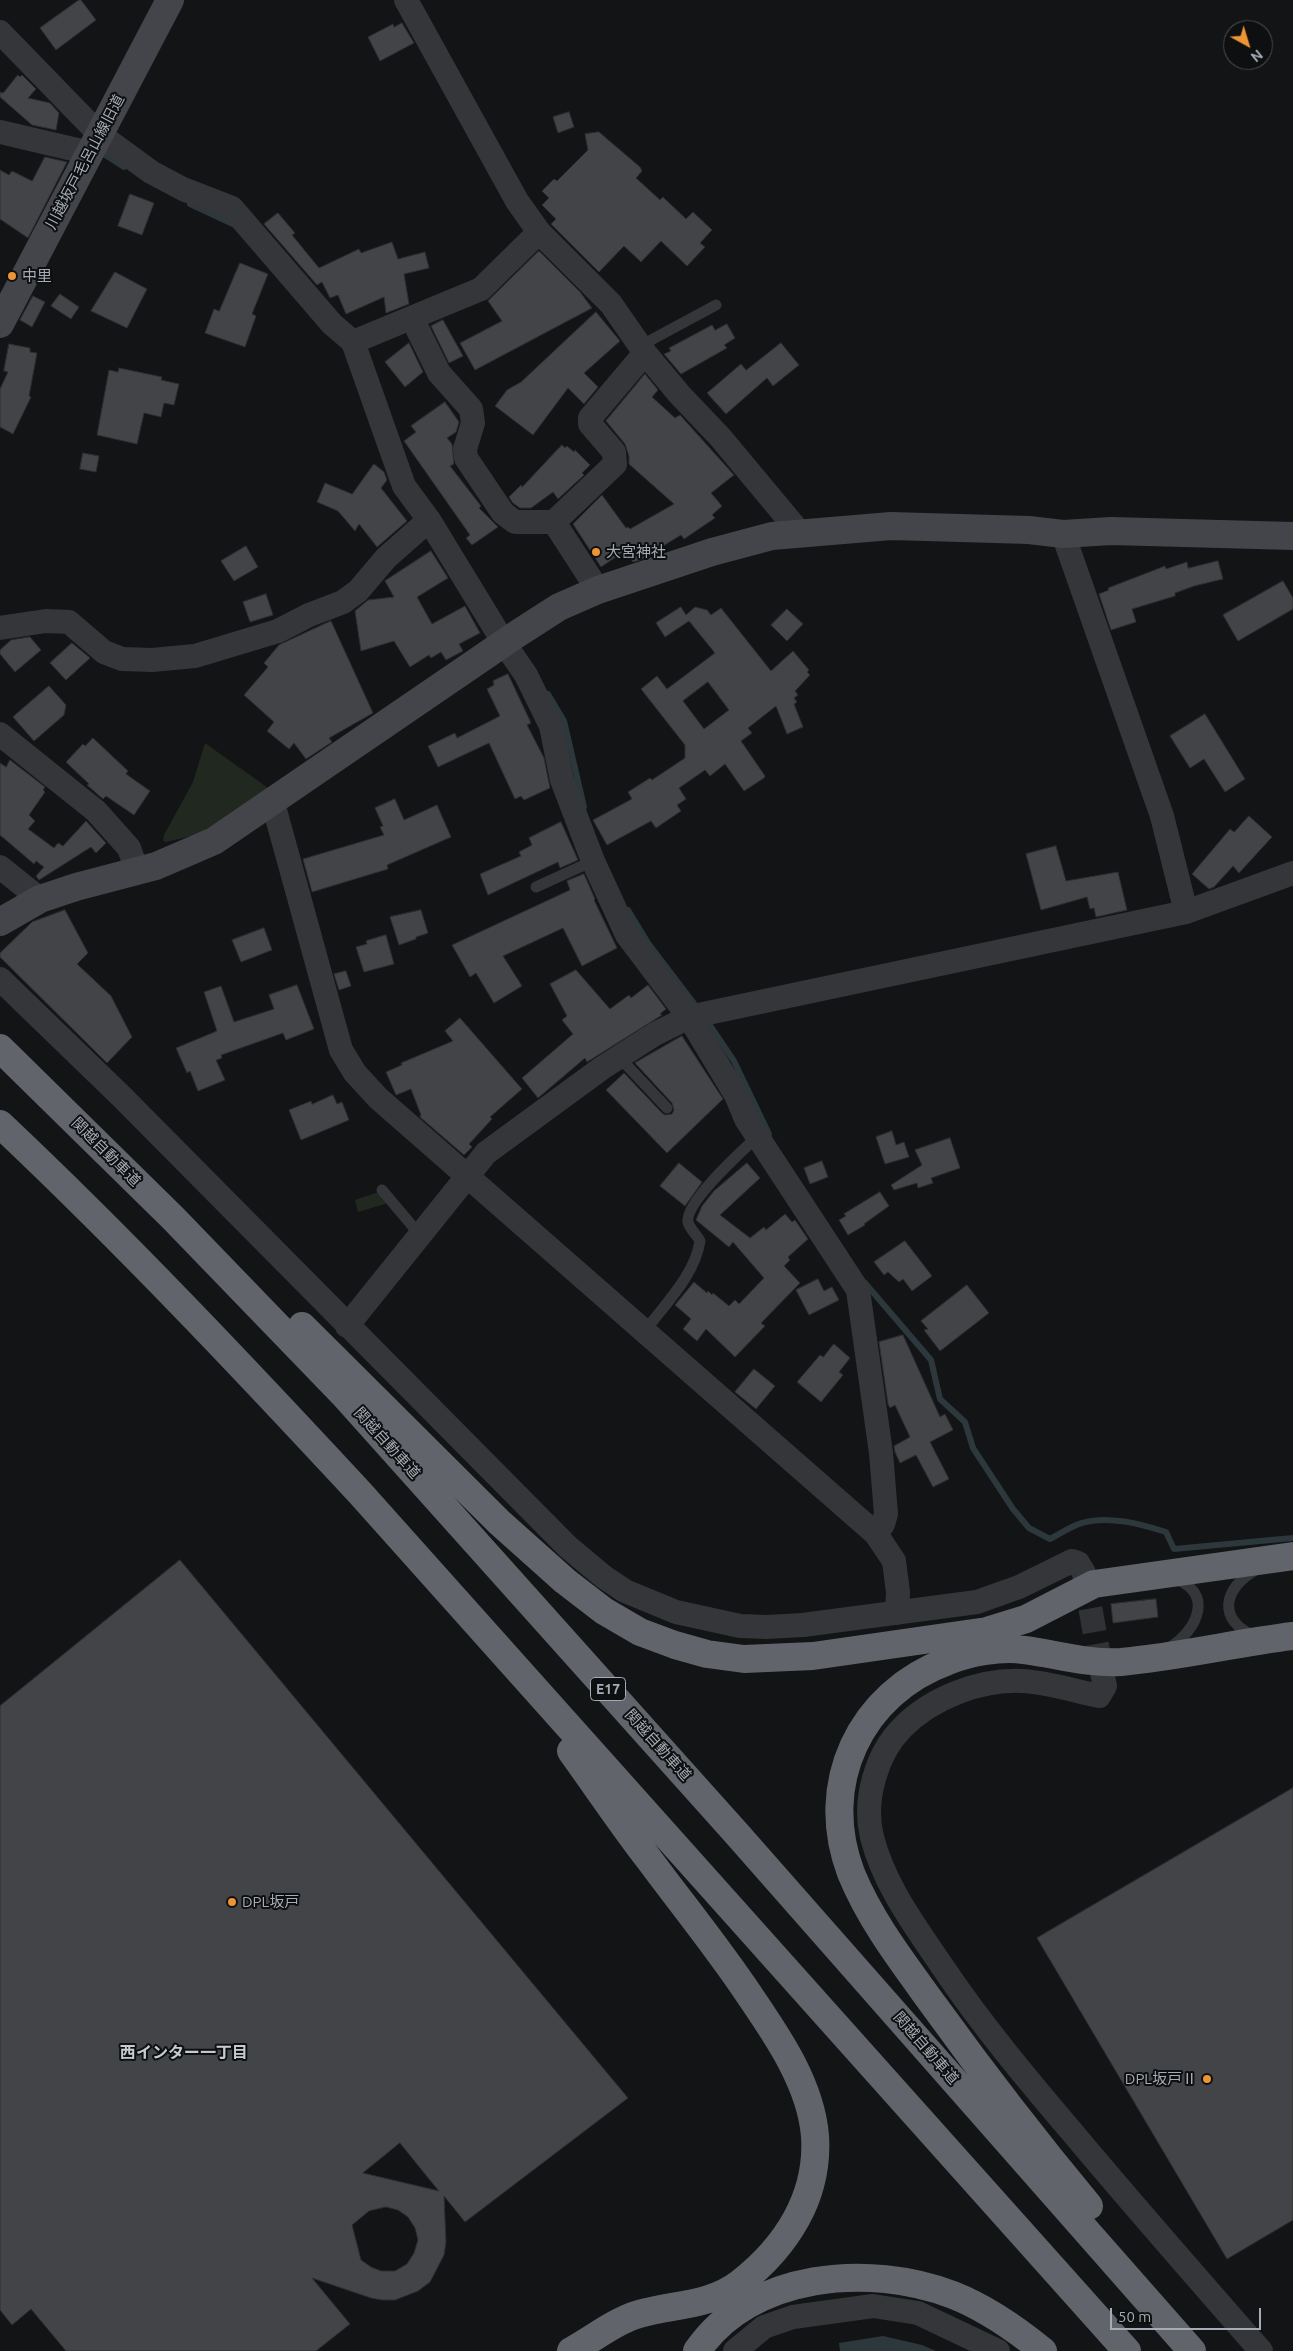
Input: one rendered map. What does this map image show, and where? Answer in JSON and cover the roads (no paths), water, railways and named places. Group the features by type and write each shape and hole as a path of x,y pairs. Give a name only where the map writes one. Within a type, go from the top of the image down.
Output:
{"highway":[{"name":"関越自動車道","path":"0,1048 173,1218 343,1394 738,1834 1192,2351"},
{"path":"0,1124 117,1238 254,1379 454,1596 1127,2351"},
{"path":"173,1218 212,1243 289,1314 394,1415 499,1522 565,1580 604,1611 640,1632 675,1645 707,1654 744,1659 779,1658 813,1656 986,1631 1026,1619 1094,1584 1160,1573 1283,1557"},
{"path":"454,1596 548,1719 648,1858 711,1939 777,2034 796,2071 809,2108 815,2136 811,2180 806,2200 790,2230 764,2263 738,2285 717,2297 690,2305 637,2315 575,2349"},
{"path":"1204,2351 1183,2320 1036,2142 966,2050 870,1914 850,1871 842,1840 840,1814 845,1764 856,1738 877,1708 896,1690 922,1672 949,1660 1004,1649 1024,1650 1072,1659 1118,1662 1293,1636"},
{"path":"698,2351 712,2331 725,2320 762,2298 821,2280 854,2277 891,2278 923,2285 954,2296 990,2313 1043,2351"}],"street":[{"name":"川越坂戸毛呂山線旧道","path":"0,324 170,0"},
{"path":"406,0 518,201 539,232 611,304 643,349 680,395 720,437 800,533"},
{"path":"0,32 94,144"},
{"path":"0,132 94,144 184,189 232,208 356,351 404,486 429,520 509,640 551,726 562,780 593,861 627,936 696,1016 727,1080 758,1136 858,1290 881,1453 885,1505 883,1524 876,1534"},
{"path":"356,351 412,318 482,290 539,232"},
{"path":"412,318 439,373 471,409 473,423 465,449 466,458 503,513 514,522 554,522 615,464 614,452 590,424 590,418 643,349"},
{"path":"0,628 46,621 68,622 104,652 122,659 152,660 195,656 278,631 309,615 343,602 358,591 386,558 429,520"},
{"path":"554,522 598,590"},
{"path":"0,922 40,899 187,855 214,841 273,803 559,607 598,590 744,542 800,533 891,526 1029,530 1063,534 1111,531 1293,536"},
{"path":"1063,534 1162,816 1186,912"},
{"path":"0,734 96,811 129,848 137,871"},
{"path":"273,803 341,1050 355,1073 378,1098 876,1534 894,1561 898,1592 897,1613"},
{"path":"0,868 40,899"},
{"path":"348,1326 466,1175 486,1153 499,1141 655,1034 696,1016 1186,912 1293,873"},
{"path":"0,979 122,1097 568,1547 604,1577 625,1591 676,1612 740,1626 803,1625 977,1602 1019,1587 1072,1561 1078,1563 1084,1573"},
{"path":"1102,1673 1105,1686 1099,1696 1023,1681 996,1683 967,1690 917,1713 895,1735 881,1760 872,1786 871,1835 880,1861 903,1909 968,2004 1015,2065 1128,2199 1261,2351"},
{"path":"735,2351 764,2328 793,2317 874,2306 918,2313 998,2351"}],"lane":[{"path":"643,349 716,304"},
{"path":"536,887 593,861"},
{"path":"619,1057 666,1108"},
{"path":"646,1331 689,1272 698,1254 700,1242 688,1223 688,1214 717,1174 758,1136"},
{"path":"382,1190 420,1235"},
{"path":"1262,1640 1236,1625 1229,1615 1228,1602 1232,1592 1241,1580 1283,1557"},
{"path":"1155,1657 1181,1640 1192,1627 1198,1614 1198,1602 1194,1592 1183,1581 1160,1573"}],"waterway":[{"path":"99,151 124,167"},
{"path":"190,204 235,225"},
{"path":"548,694 564,721 584,807"},
{"path":"628,910 648,943 699,1010"},
{"path":"705,1018 734,1061 769,1134"},
{"path":"865,1283 931,1360 940,1399 965,1422 973,1448 1013,1509 1029,1528 1050,1539 1082,1523 1113,1520 1166,1532 1174,1549 1293,1538"}],"tunnel":[{"path":"1084,1573 1102,1673"}],"place":[{"name":"中里","path":"12,276"},
{"name":"大宮神社","path":"596,552"},
{"name":"DPL坂戸","path":"232,1902"},
{"name":"DPL坂戸Ⅱ","path":"1207,2079"}],"district":[{"name":"西インター一丁目","path":"184,2053"}]}
